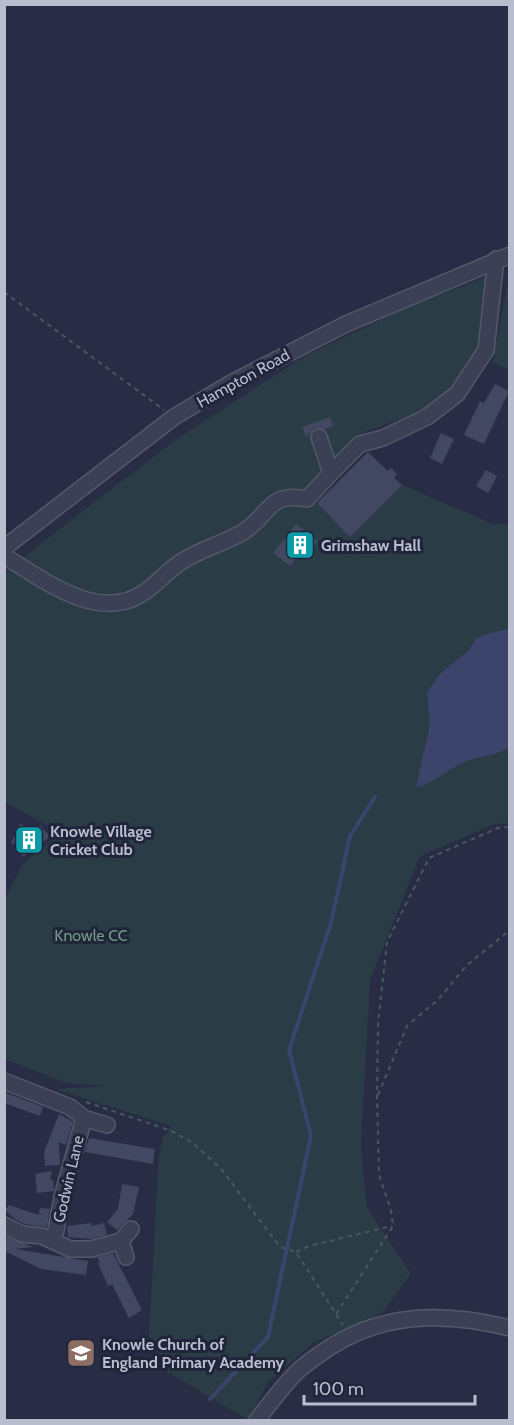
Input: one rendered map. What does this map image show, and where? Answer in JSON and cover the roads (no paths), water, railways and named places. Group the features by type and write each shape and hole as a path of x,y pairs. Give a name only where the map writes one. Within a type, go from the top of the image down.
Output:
{"street":[{"name":"Hampton Road","path":"4,548 174,417 240,379 346,324 503,257"},
{"path":"4,556 59,590 98,602 129,601 146,591 173,567 200,550 243,532 266,507 283,497 307,500 360,444 384,438 427,417 457,394 486,350 503,257"},
{"path":"319,437 331,473"},
{"name":"Godwin Lane","path":"4,1081 70,1107 84,1118 107,1125"},
{"name":"Godwin Lane","path":"54,1241 62,1197 84,1118"},
{"path":"4,1225 22,1234 54,1241 70,1250 92,1249 126,1235 126,1257"},
{"path":"257,1420 296,1372 351,1335 370,1326 408,1317 443,1316 510,1328"}],"water":[{"path":"509,629 509,747 495,754 475,758 456,766 430,782 416,787 430,725 427,692 442,672 468,651 476,639 486,634"}],"waterway":[{"path":"210,1399 268,1337 311,1136 289,1050 331,923 350,836 375,797"}],"place":[{"name":"Grimshaw Hall","path":"300,545"},
{"name":"Knowle Village Cricket Club","path":"29,840"},
{"name":"Knowle Church of England Primary Academy","path":"81,1353"}],"park label":[{"name":"Knowle CC","path":"91,935"}]}
